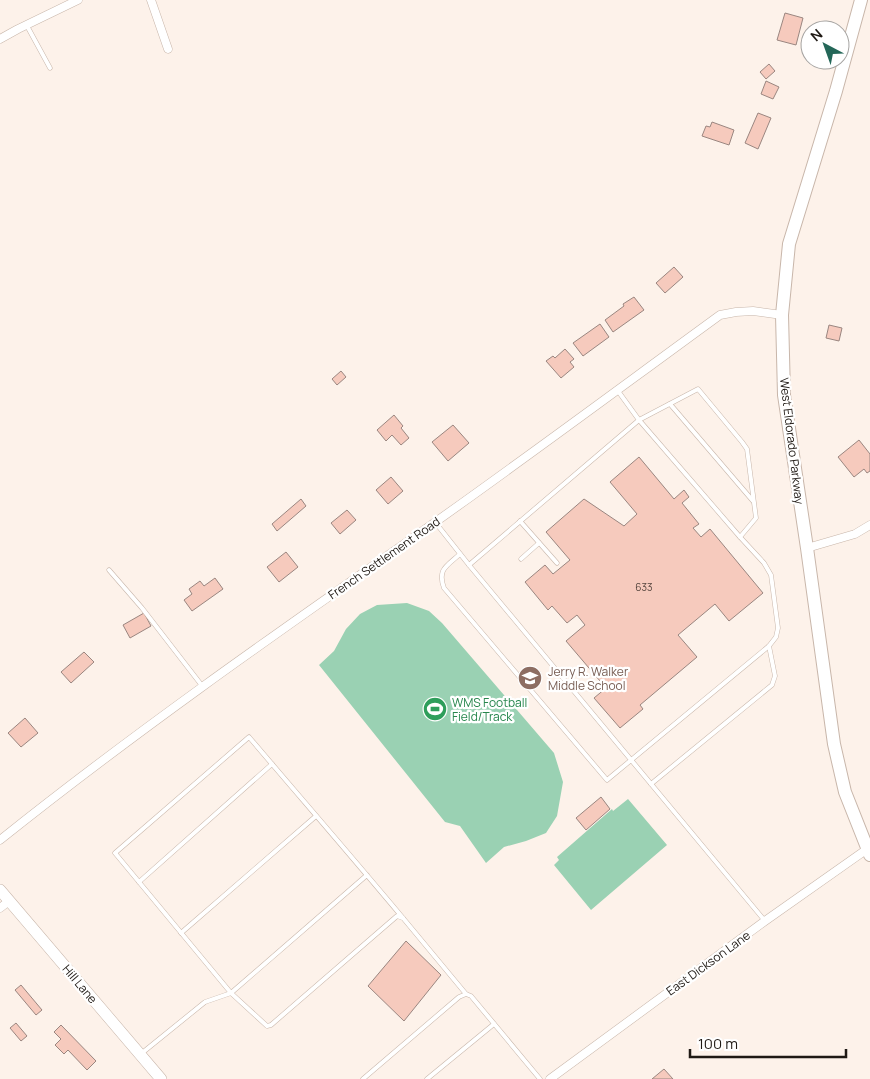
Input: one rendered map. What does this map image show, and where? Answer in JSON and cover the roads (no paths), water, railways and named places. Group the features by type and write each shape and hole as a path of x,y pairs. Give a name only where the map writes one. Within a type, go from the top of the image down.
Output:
{"main road":[{"name":"West Eldorado Parkway","path":"861,0 836,91 789,244 782,316 784,395 834,744 845,792 869,850"}],"street":[{"path":"0,39 26,24 78,0"},
{"path":"151,0 168,49"},
{"name":"French Settlement Road","path":"0,840 58,794 203,687 720,316 736,312 753,311 782,316"},
{"path":"807,548 855,534 870,526"},
{"name":"East Dickson Lane","path":"550,1079 765,920 869,850"},
{"name":"Hill Lane","path":"0,890 5,904 161,1079"}],"lane":[{"path":"26,24 50,68"},
{"path":"460,554 442,570 440,579 444,588 607,780 769,646 776,638 778,628 772,575 764,563 639,420 618,390"},
{"path":"469,565 639,420 698,390 747,450 756,518 740,537"},
{"path":"670,404 754,502"},
{"path":"520,521 556,563"},
{"path":"435,522 765,920"},
{"path":"520,559 539,543"},
{"path":"109,570 142,608 203,687"},
{"path":"651,784 772,685 775,676 769,646"},
{"path":"403,918 397,916 271,1025 267,1026 231,993 115,853 249,737 540,1079"},
{"path":"139,882 272,764"},
{"path":"181,933 316,816"},
{"path":"140,1055 205,1002 231,993 367,876"},
{"path":"363,1079 458,997 466,994"},
{"path":"426,1079 494,1024"}],"place":[{"name":"Jerry R. Walker Middle School","path":"530,678"},
{"name":"WMS Football Field/Track","path":"435,709"}]}
